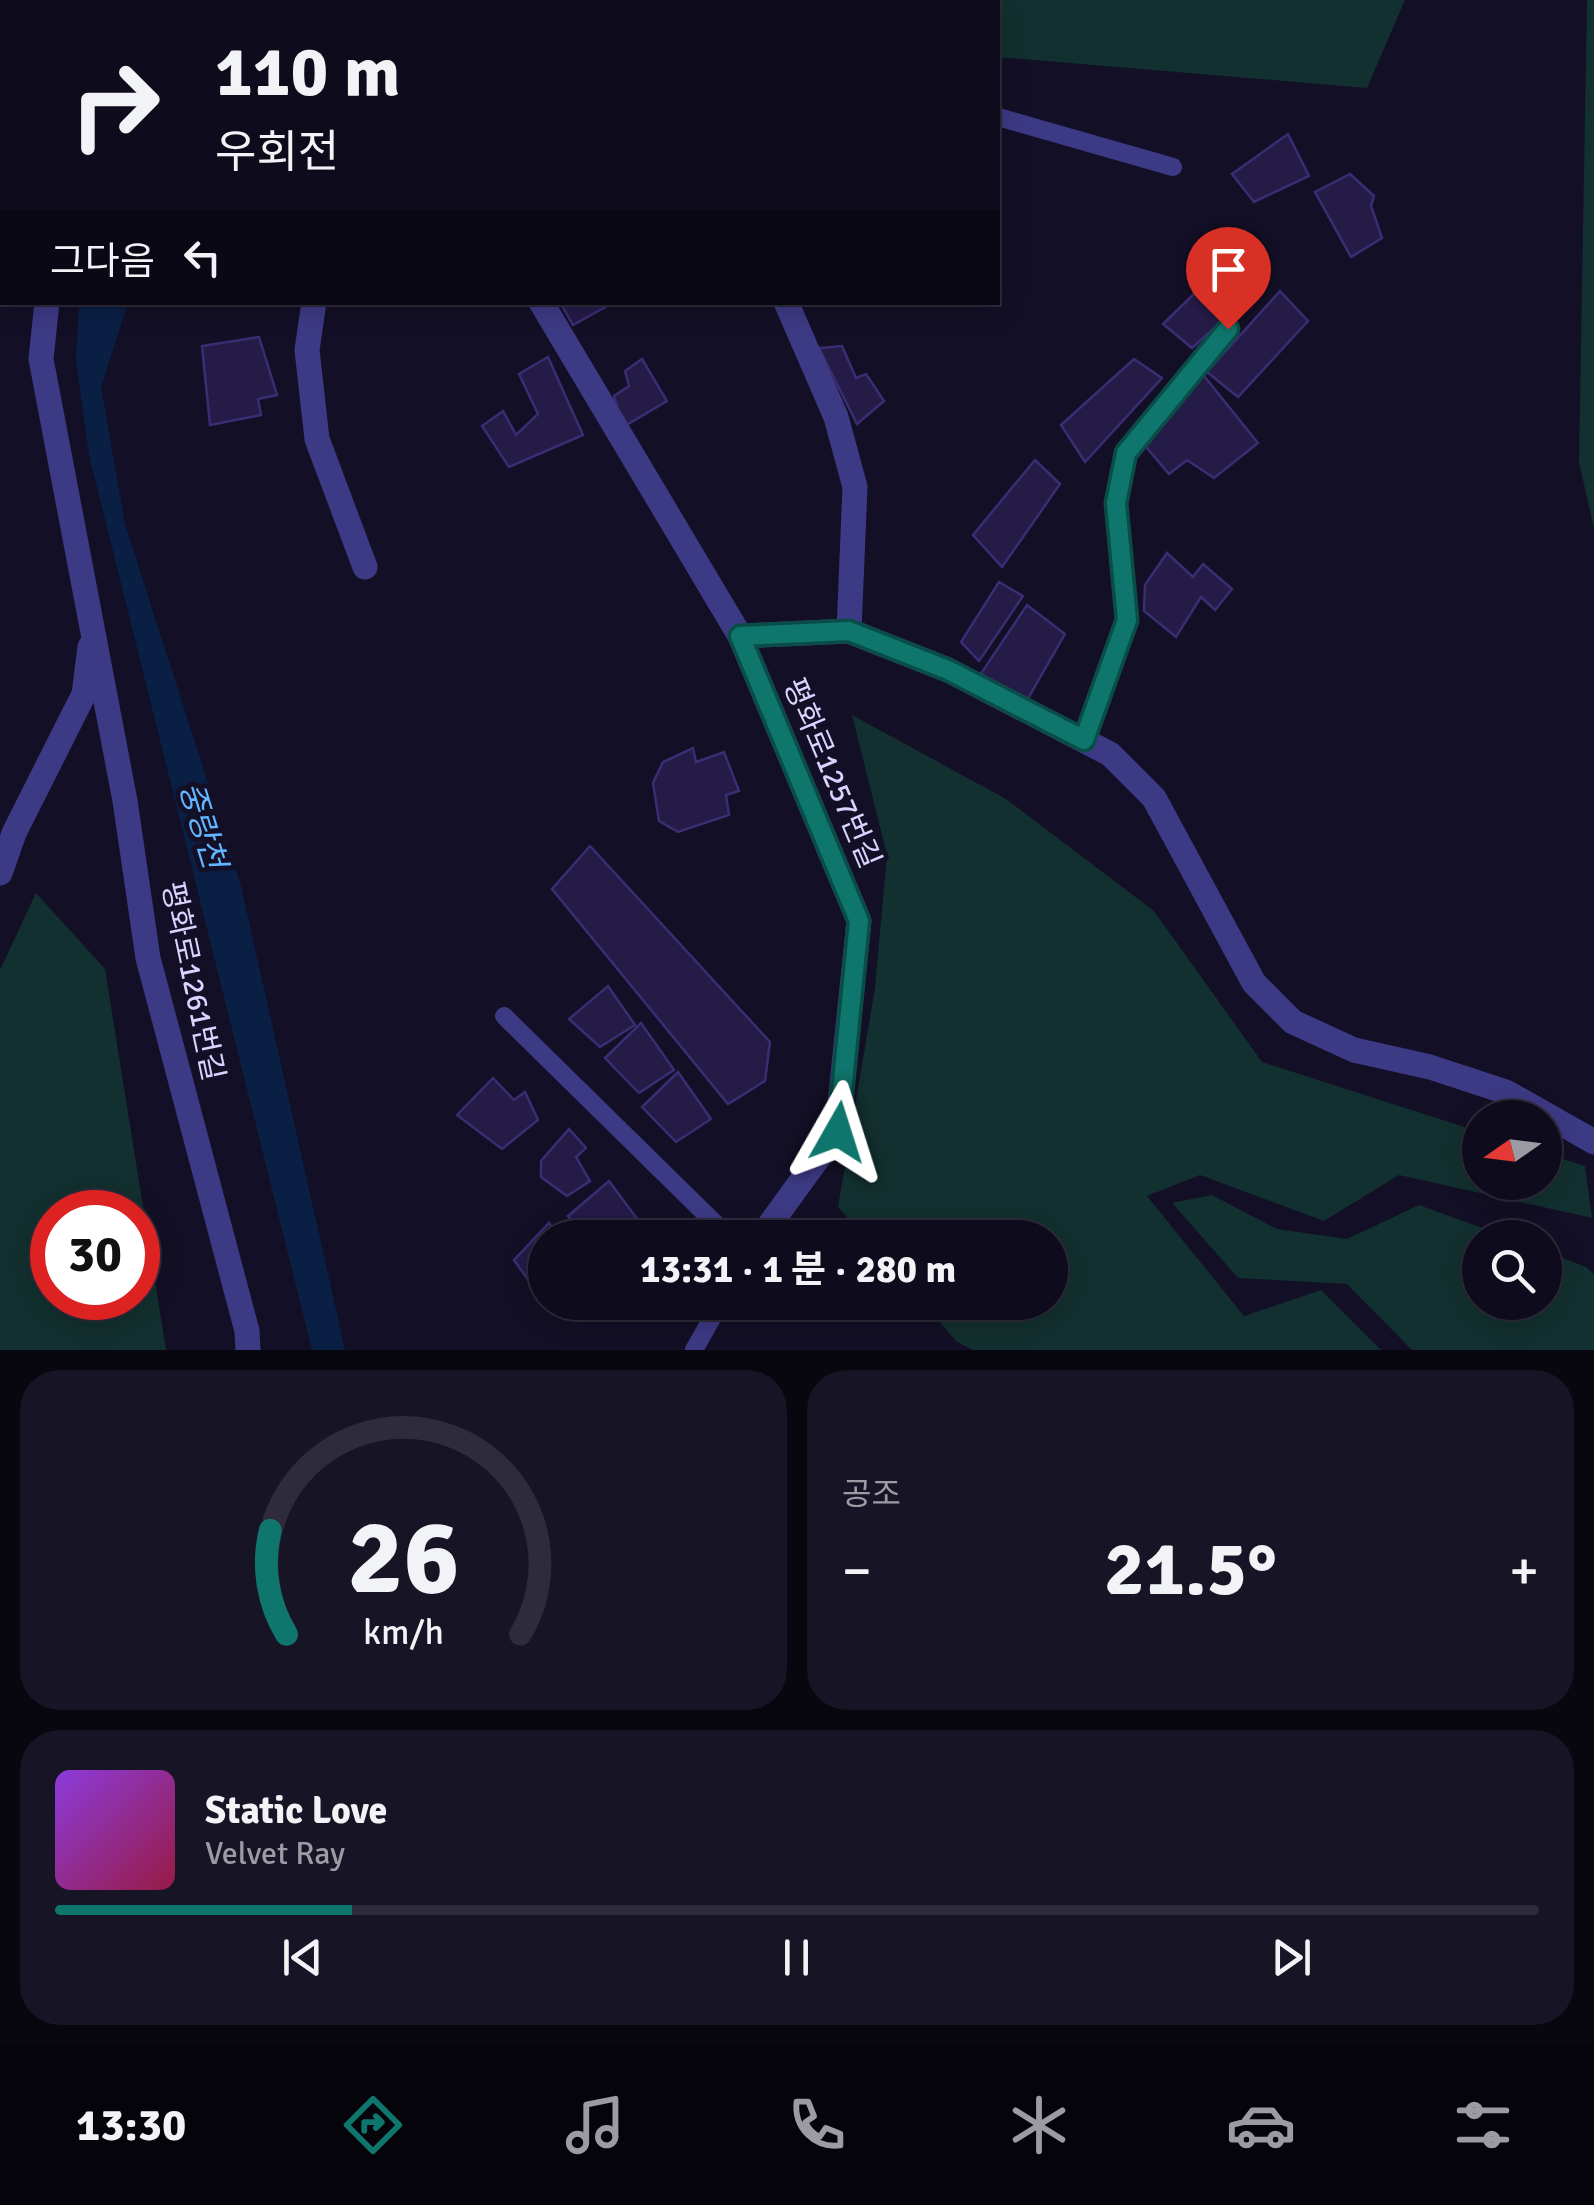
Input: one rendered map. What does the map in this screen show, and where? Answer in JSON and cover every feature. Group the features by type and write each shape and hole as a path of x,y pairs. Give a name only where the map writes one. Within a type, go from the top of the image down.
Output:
{"street":[{"name":"평화로1261번길","path":"47,305 41,358 125,801 148,958 247,1332 248,1350"},
{"path":"314,305 307,350 317,439 365,567"},
{"name":"평화로1257번길","path":"542,305 740,636 859,921 838,1132 773,1220"},
{"path":"787,305 836,417 855,486 849,631"},
{"name":"평화로1261번길","path":"0,873 14,833 84,694 93,622"},
{"path":"740,636 849,631 948,670 1110,754 1154,798 1254,983 1293,1022 1354,1050 1430,1067 1506,1092 1594,1142"}],"lane":[{"path":"1000,119 1172,167"},
{"path":"1084,740 1127,620 1116,503 1126,453 1228,329"},
{"path":"504,1016 712,1220"},
{"path":"694,1350 711,1320"}],"green space":[{"path":"1000,0 1405,0 1367,88 1000,57"},
{"path":"1587,0 1594,0 1594,529 1579,462"},
{"path":"852,715 1006,799 1154,911 1262,1062 1462,1126 1462,1189 1399,1175 1324,1221 1200,1175 1147,1196 1244,1316 1321,1290 1381,1350 973,1350 957,1342 938,1320 1068,1320 1068,1220 850,1220 838,1207 875,988 887,855"},
{"path":"36,893 105,969 140,1190 30,1190 30,1320 160,1320 160,1313 166,1350 0,1350 0,970"},
{"path":"1562,1159 1585,1166 1592,1218 1511,1200 1562,1200"},
{"path":"1212,1195 1277,1229 1347,1239 1419,1205 1462,1221 1462,1320 1562,1320 1562,1258 1594,1274 1594,1350 1412,1350 1347,1284 1238,1278 1172,1203"}],"water":[{"name":"중랑천","path":"79,305 127,305 101,387 125,524 241,886 345,1350 312,1350 89,455 76,360"}],"building":[{"path":"1288,134 1309,176 1254,202 1232,174"},
{"path":"1350,174 1374,196 1371,206 1382,238 1351,257 1315,192"},
{"path":"1232,257 1260,287 1192,348 1163,324"},
{"path":"1280,291 1308,321 1238,397 1207,372"},
{"path":"562,305 609,305 573,325"},
{"path":"259,337 277,395 258,399 261,415 210,425 202,346"},
{"path":"842,346 856,378 866,374 884,401 857,424 819,348"},
{"path":"548,357 583,435 509,467 482,426 503,411 516,435 538,414 519,374"},
{"path":"642,359 667,401 623,427 614,396 629,386 625,371"},
{"path":"1134,359 1162,378 1085,462 1061,425"},
{"path":"1200,371 1258,443 1214,478 1187,460 1169,474 1146,447"},
{"path":"1035,460 1060,484 1002,567 973,535"},
{"path":"1167,553 1193,577 1203,564 1232,589 1215,610 1201,597 1176,637 1144,611 1145,585"},
{"path":"999,582 1023,596 979,661 961,642"},
{"path":"1027,605 1065,634 1027,700 980,675"},
{"path":"693,748 696,762 724,752 739,791 726,795 729,815 678,832 659,821 653,783 663,762"},
{"path":"590,846 770,1042 765,1081 728,1104 552,889"},
{"path":"608,986 635,1025 600,1047 569,1019"},
{"path":"641,1023 674,1070 639,1093 605,1058"},
{"path":"678,1072 711,1119 676,1142 642,1107"},
{"path":"493,1078 514,1100 525,1092 538,1120 502,1149 457,1115"},
{"path":"569,1129 586,1148 576,1157 590,1181 567,1196 541,1177 541,1161"},
{"path":"609,1181 638,1220 571,1220 568,1216"},
{"path":"528,1245 528,1280 514,1260"}],"route":[{"path":"838,1132 859,921 740,636 849,631 948,670 1084,740 1127,620 1116,503 1126,453 1228,329"}]}
